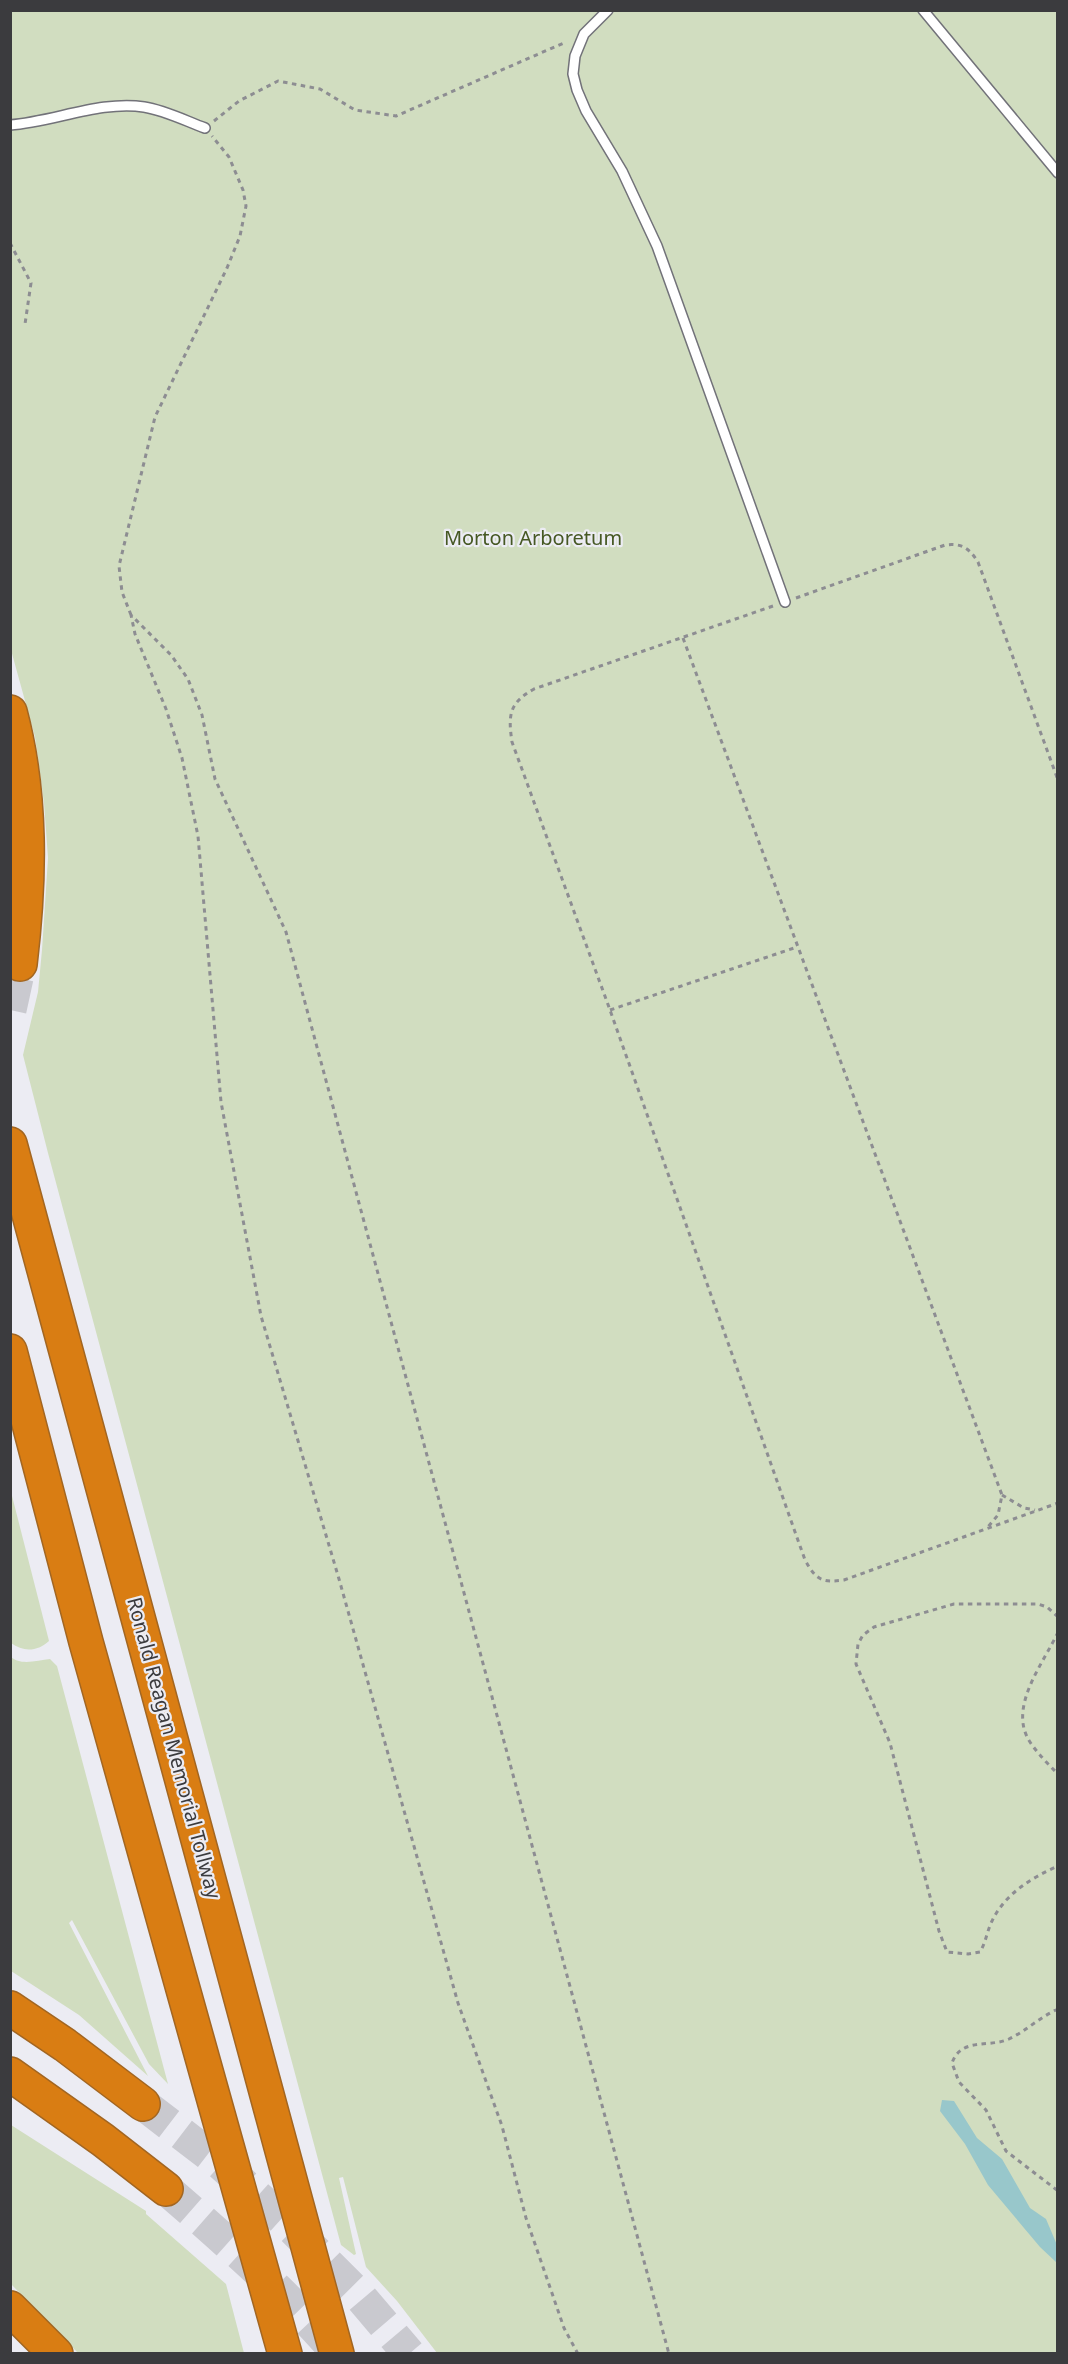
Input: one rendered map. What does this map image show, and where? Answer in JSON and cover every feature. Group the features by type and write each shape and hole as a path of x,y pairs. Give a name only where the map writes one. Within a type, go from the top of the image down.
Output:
{"highway":[{"path":"10,712 23,777 26,824 25,919 20,964"},
{"name":"Ronald Reagan Memorial Tollway","path":"10,1144 337,2354"},
{"path":"10,1351 86,1642 285,2354"},
{"path":"10,2008 66,2045 143,2104"},
{"path":"10,2074 103,2140 166,2189"},
{"path":"10,2308 56,2354"}],"lane":[{"path":"608,10 584,34 574,56 573,74 577,90 586,111 622,171 657,246 785,602"},
{"path":"923,10 1058,173"},
{"path":"10,124 30,123 113,107 144,107 205,128"}],"path":[{"path":"578,2354 564,2328 526,2218 502,2127 458,2003 339,1579 261,1316 221,1102 198,836 182,758 166,709 135,634 122,592 119,566 155,417 227,268 240,236 246,206 243,190 229,157 205,128 239,101 278,81 320,89 355,110 396,116 584,34"},
{"path":"10,243 31,283 25,324"},
{"path":"1058,780 978,562 964,546 956,544 945,545 534,689 519,697 512,710 509,724 512,742 610,1010 805,1560 814,1575 831,1582 844,1580 1058,1503"},
{"path":"131,615 171,655 188,679 202,715 215,779 286,932 669,2354"},
{"path":"683,638 1002,1495 998,1515 986,1529"},
{"path":"610,1010 797,947"},
{"path":"1002,1495 1024,1508 1038,1510"},
{"path":"1058,1617 1047,1607 1038,1604 954,1604 874,1627 863,1635 856,1654 860,1673 890,1743 939,1931 947,1952 968,1954 980,1952 987,1940 991,1924 1006,1901 1024,1884 1058,1866"},
{"path":"1058,1632 1028,1691 1023,1716 1024,1730 1029,1741 1058,1774"},
{"path":"1058,2009 1002,2042 970,2045 954,2056 952,2063 959,2082 986,2110 1006,2151 1058,2191"}],"green space":[{"name":"Morton Arboretum","path":"11,11 1057,11 1057,2353 437,2353 397,2301 366,2267 343,2177 339,2178 356,2254 354,2255 341,2245 23,1055 38,992 48,858 44,803 35,737 11,650"},
{"path":"10,1488 49,1641 30,1650 11,1643"},
{"path":"11,1657 25,1662 50,1659 57,1666 168,2084 149,2064 72,1920 69,1923 148,2076 79,2015 11,1971"},
{"path":"11,2125 146,2211 146,2214 226,2284 244,2353 78,2353 11,2284"}],"water":[{"path":"942,2100 954,2101 977,2138 1002,2159 1030,2208 1046,2219 1057,2245 1057,2263 1040,2247 988,2185 965,2144 940,2111"}],"tunnel":[{"path":"10,1010 20,964"},
{"path":"143,2104 221,2164 290,2226 358,2294 409,2354"},
{"path":"166,2189 277,2289 338,2354"}]}
